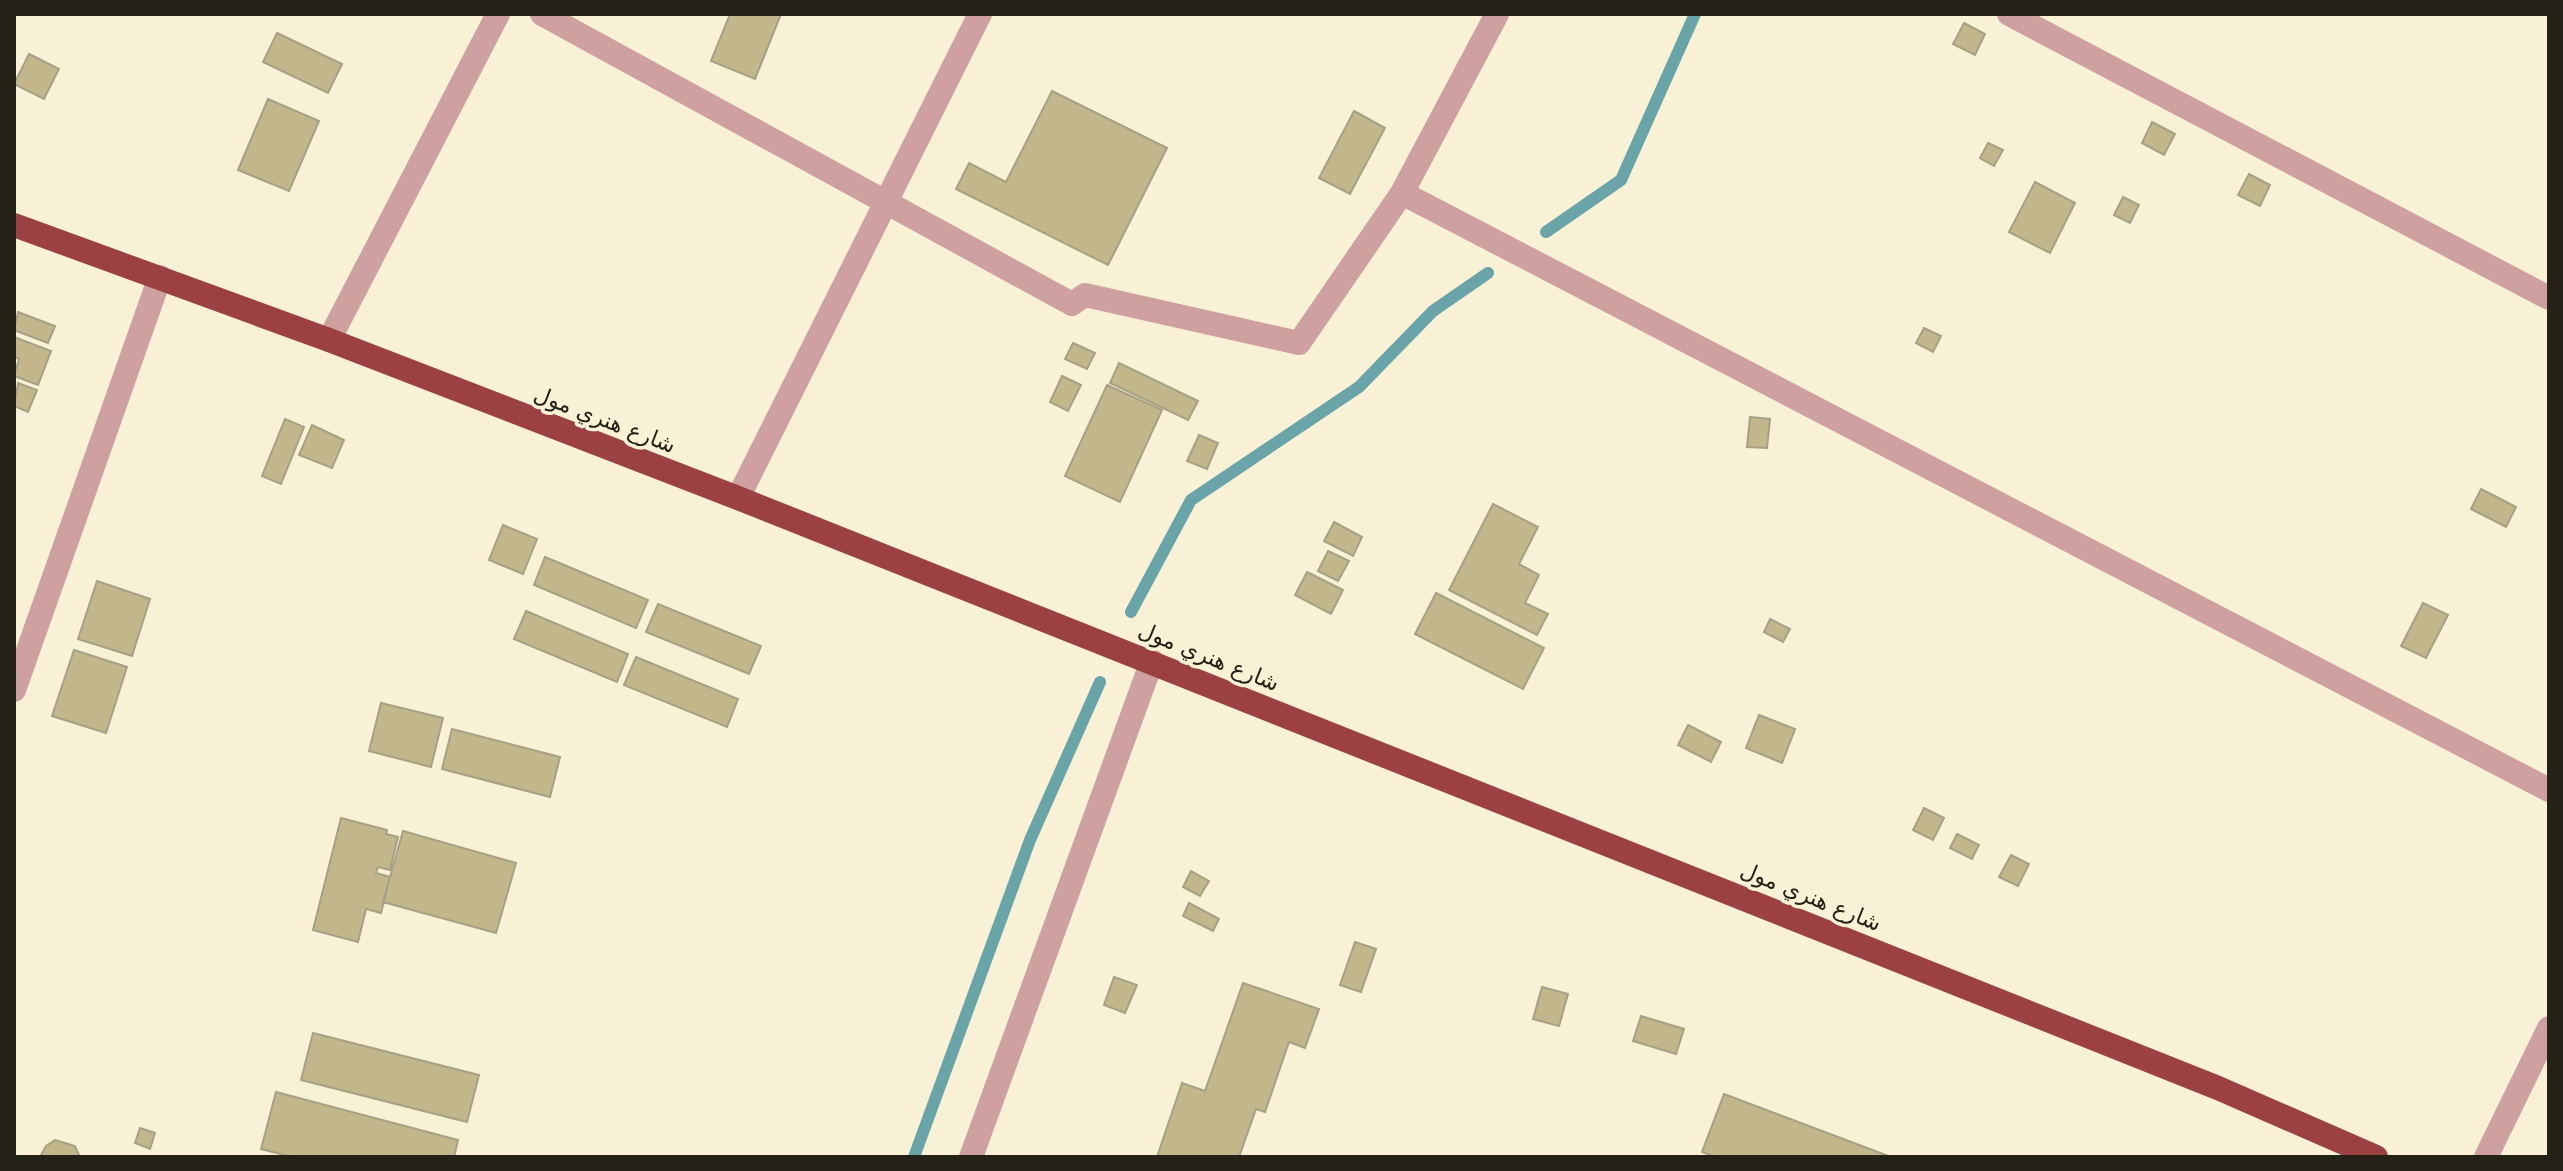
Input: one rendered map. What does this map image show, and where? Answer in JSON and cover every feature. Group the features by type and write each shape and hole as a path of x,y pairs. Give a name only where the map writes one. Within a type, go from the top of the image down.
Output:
{"highway":[{"name":"شارع هنري مول","path":"14,225 329,340 1152,661 2204,1082 2376,1157"}],"street":[{"path":"329,340 498,14"},
{"path":"542,14 1072,304 1085,295 1299,343 1402,193 1497,14"},
{"path":"738,498 980,14"},
{"path":"2009,14 2549,298"},
{"path":"1402,193 2549,790"},
{"path":"14,690 160,277"},
{"path":"971,1157 1152,661"},
{"path":"2486,1157 2549,1028"}],"building":[{"path":"730,14 781,14 755,79 711,61"},
{"path":"1964,23 1985,34 1975,55 1953,44"},
{"path":"277,33 342,64 328,93 263,62"},
{"path":"29,54 59,69 44,99 14,84"},
{"path":"1052,91 1167,148 1108,265 956,189 969,163 1006,182"},
{"path":"268,99 319,121 289,191 238,170"},
{"path":"1354,111 1385,128 1350,194 1319,178"},
{"path":"2152,122 2175,134 2164,155 2142,143"},
{"path":"1988,143 2003,150 1994,166 1980,158"},
{"path":"2249,174 2270,185 2260,206 2238,195"},
{"path":"2035,182 2075,203 2050,253 2009,232"},
{"path":"2123,197 2139,205 2130,223 2114,215"},
{"path":"18,312 55,326 48,343 14,330"},
{"path":"1924,328 1941,336 1933,352 1916,343"},
{"path":"14,337 51,351 38,385 14,376 19,359 14,357"},
{"path":"1073,343 1095,353 1087,369 1065,359"},
{"path":"1119,363 1198,401 1188,420 1110,383"},
{"path":"1062,376 1081,385 1068,411 1050,402"},
{"path":"18,383 37,390 28,412 14,406"},
{"path":"1107,385 1162,410 1120,502 1065,476"},
{"path":"1750,417 1770,419 1767,448 1747,447"},
{"path":"285,419 304,427 281,484 262,476"},
{"path":"312,425 344,440 332,468 299,455"},
{"path":"1199,435 1218,443 1207,469 1187,461"},
{"path":"2481,489 2516,507 2506,527 2471,509"},
{"path":"1493,504 1538,527 1519,564 1539,575 1525,603 1548,614 1537,635 1449,590"},
{"path":"1334,522 1362,537 1353,556 1324,541"},
{"path":"503,525 537,539 523,574 489,560"},
{"path":"1328,551 1349,561 1338,581 1318,571"},
{"path":"545,557 648,600 636,628 534,585"},
{"path":"1307,572 1343,590 1331,614 1295,595"},
{"path":"97,581 150,599 132,656 78,639"},
{"path":"1436,593 1544,648 1523,689 1415,634"},
{"path":"2423,603 2448,615 2426,658 2401,646"},
{"path":"658,604 761,646 749,674 646,632"},
{"path":"526,611 628,654 617,682 514,639"},
{"path":"1770,619 1790,629 1783,642 1764,632"},
{"path":"74,650 127,667 106,733 52,716"},
{"path":"636,657 738,699 727,727 624,685"},
{"path":"381,703 443,718 431,767 369,751"},
{"path":"1759,715 1795,729 1782,763 1746,748"},
{"path":"1688,725 1721,742 1711,762 1678,745"},
{"path":"452,729 560,757 550,797 442,769"},
{"path":"1924,808 1944,818 1933,840 1913,830"},
{"path":"341,818 387,830 386,834 398,837 390,870 378,867 376,873 390,877 381,913 366,909 358,942 313,930"},
{"path":"403,831 516,863 496,933 383,902"},
{"path":"1957,834 1979,845 1972,859 1950,848"},
{"path":"2011,855 2029,864 2018,886 1999,877"},
{"path":"1191,871 1209,881 1200,896 1183,887"},
{"path":"1189,903 1219,919 1213,931 1183,916"},
{"path":"1355,942 1376,949 1361,992 1340,985"},
{"path":"1114,977 1137,985 1125,1013 1104,1005"},
{"path":"1243,983 1319,1009 1305,1048 1289,1042 1265,1112 1256,1109 1239,1157 1157,1157 1182,1083 1205,1091"},
{"path":"1542,987 1568,994 1559,1026 1533,1019"},
{"path":"1641,1016 1684,1029 1676,1054 1633,1041"},
{"path":"313,1033 479,1075 467,1122 301,1080"},
{"path":"276,1092 458,1140 454,1157 292,1157 261,1149"},
{"path":"1724,1094 1891,1157 1715,1157 1702,1152"},
{"path":"140,1128 155,1133 150,1149 135,1143"},
{"path":"55,1140 75,1146 80,1157 40,1157 46,1146"}],"waterway":[{"path":"1546,232 1621,180 1695,14"},
{"path":"1131,612 1191,500 1359,387 1433,311 1488,273"},
{"path":"914,1157 1030,840 1100,682"}]}
